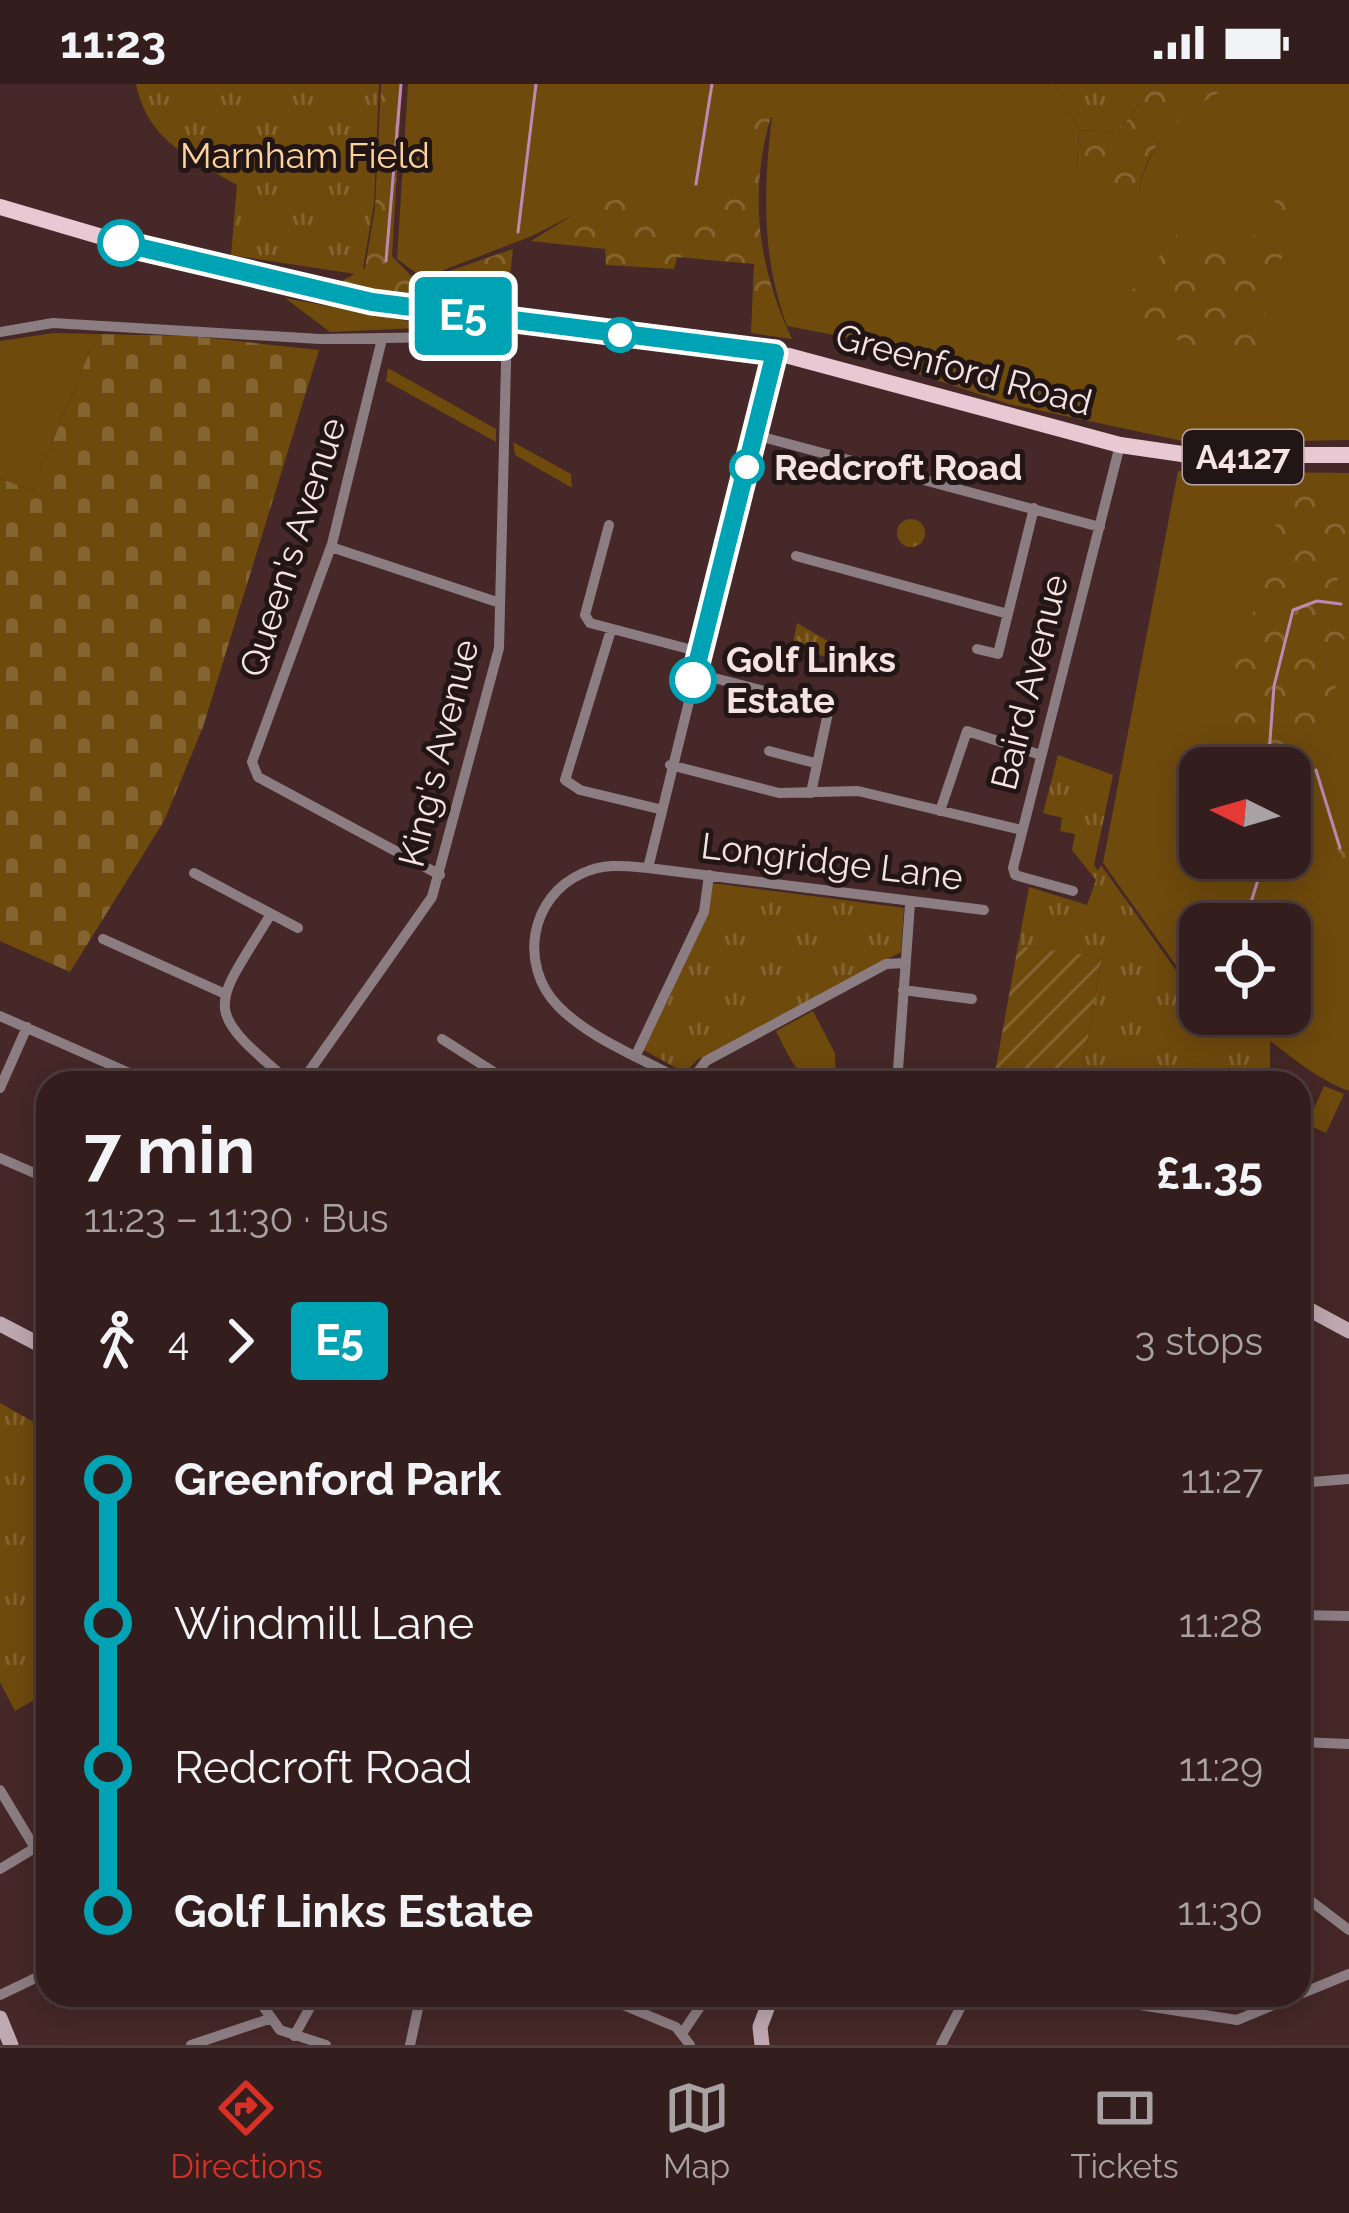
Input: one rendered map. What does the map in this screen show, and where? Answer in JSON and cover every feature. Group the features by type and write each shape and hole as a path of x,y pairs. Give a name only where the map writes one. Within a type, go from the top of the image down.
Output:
{"main road":[{"name":"Greenford Road","path":"0,207 143,249 316,291 455,315 775,353 868,373 1120,445 1189,455 1349,455"}],"street":[{"path":"0,332 52,323 382,339 447,337 455,315"},
{"name":"King's Avenue","path":"310,1071 410,934 440,875 490,696 500,603 507,322"},
{"name":"Queen's Avenue","path":"382,339 331,547 254,754 254,772 440,875"},
{"path":"648,868 775,353"},
{"path":"755,435 1100,527"},
{"name":"Baird Avenue","path":"1073,891 1015,874 1022,830 1120,445"},
{"path":"977,649 998,654 1034,508"},
{"path":"609,526 585,615 590,623 700,652"},
{"path":"331,547 500,603"},
{"path":"796,556 1008,614"},
{"path":"611,630 565,779 571,787 659,809"},
{"path":"694,673 829,708 811,793"},
{"path":"940,812 968,731 1041,755"},
{"path":"769,751 814,763"},
{"path":"670,765 779,794 858,791 1022,830"},
{"name":"Longridge Lane","path":"664,1071 575,1020 552,999 539,976 534,939 545,905 570,880 608,866 648,868 984,910"},
{"path":"194,873 298,928"},
{"path":"635,1054 700,920 709,875"},
{"path":"898,1071 910,904"},
{"path":"272,914 223,993 222,1015 233,1035 276,1071"},
{"path":"104,939 223,993"},
{"path":"698,1071 706,1061 886,964 905,963"},
{"path":"904,990 972,999"},
{"path":"0,1016 125,1071"},
{"path":"0,1088 27,1028"},
{"path":"442,1039 492,1071"},
{"path":"0,1158 36,1174"},
{"path":"1311,1310 1349,1331"},
{"path":"0,1324 36,1343"},
{"path":"1311,1482 1349,1479"},
{"path":"1311,1615 1349,1616"},
{"path":"1311,1742 1349,1744"},
{"path":"0,1790 35,1848 0,1869"},
{"path":"1311,1901 1349,1930"},
{"path":"1311,1990 1349,1974"},
{"path":"0,1995 36,1978"},
{"path":"262,2007 269,2019 294,2036 317,2044"},
{"path":"294,2036 310,2007"},
{"path":"410,2045 418,2007"},
{"path":"632,2007 683,2032 690,2045"},
{"path":"683,2032 700,2007"},
{"path":"762,2045 760,2027 768,2007"},
{"path":"941,2045 961,2007"},
{"path":"1153,2007 1237,2020 1269,2007"},
{"path":"0,2018 11,2045"},
{"path":"191,2045 269,2019"}],"green space":[{"name":"Marnham Field","path":"136,84 379,84 374,203 362,275 231,255 237,185 187,156 161,134"},
{"path":"381,84 402,84 392,256 417,282 513,249 509,286 484,283 473,302 337,284 365,268 375,207"},
{"path":"408,84 762,84 746,195 684,216 591,206 532,236 423,278 397,259"},
{"path":"760,84 784,84 762,155 759,209 765,262 792,339 751,333 754,264 677,257 674,269 606,265 605,249 531,241 589,205 656,192 664,210 686,212 744,192"},
{"path":"776,84 1054,84 1079,130 1077,167 1139,196 1158,144 1185,113 1217,90 1234,84 1349,84 1349,440 1192,443 1009,404 912,372 850,338 787,326 767,236"},
{"path":"1054,84 1154,84 1118,132 1079,130"},
{"path":"1154,84 1234,84 1185,116 1158,144 1148,160 1139,197 1111,188 1077,167 1079,130 1118,132"},
{"path":"1303,182 1252,364 1110,318 1177,235 1245,251 1284,186"},
{"path":"285,298 439,327 330,332"},
{"path":"54,333 97,334 32,491 0,478 0,341"},
{"path":"97,334 191,336 319,350 203,727 164,821 70,972 0,941 0,478 32,491"},
{"path":"388,368 496,429 496,442 386,381"},
{"path":"513,442 571,474 572,488 515,455"},
{"path":"1178,471 1349,473 1349,1091 1311,1071 1262,1035 1311,1035 1311,903 1179,903 1179,970 1103,863"},
{"path":"1283,480 1349,480 1348,542 1333,596 1335,610 1349,617 1349,636 1342,640 1327,732 1312,757 1311,747 1232,747 1236,656 1259,599 1263,560 1284,503"},
{"path":"911,519 921,523 925,533 921,543 911,547 901,543 897,533 901,523"},
{"path":"797,623 833,644 831,658 792,648"},
{"path":"1058,755 1113,775 1094,865 1098,871 1101,865 1179,975 1179,1035 1262,1035 1270,1039 1270,1071 1082,1071 1102,958 1018,946 1029,887 1087,905 1096,880 1072,850 1075,834 1060,831 1062,818 1043,813"},
{"path":"1349,814 1349,880 1336,838"},
{"path":"712,883 904,908 901,952 681,1071 644,1050 707,917"},
{"path":"1018,946 1102,957 1082,1071 995,1071"},
{"path":"813,1011 835,1053 836,1071 799,1071 776,1031"},
{"path":"1324,1086 1344,1094 1326,1133 1311,1126"},
{"path":"0,1403 36,1423 36,1699 15,1711 0,1682"}],"waterway":[{"path":"386,261 401,84"},
{"path":"518,232 536,84"},
{"path":"696,184 712,84"},
{"path":"1270,747 1274,686 1293,610 1317,601 1341,604"},
{"path":"1316,770 1340,848"},
{"path":"1251,903 1258,879"}],"bus line":[{"name":"E5","path":"121,243 372,302 775,353 693,680"}],"place":[{"name":"Redcroft Road","path":"747,467"},
{"name":"Golf Links Estate","path":"693,680"}]}
